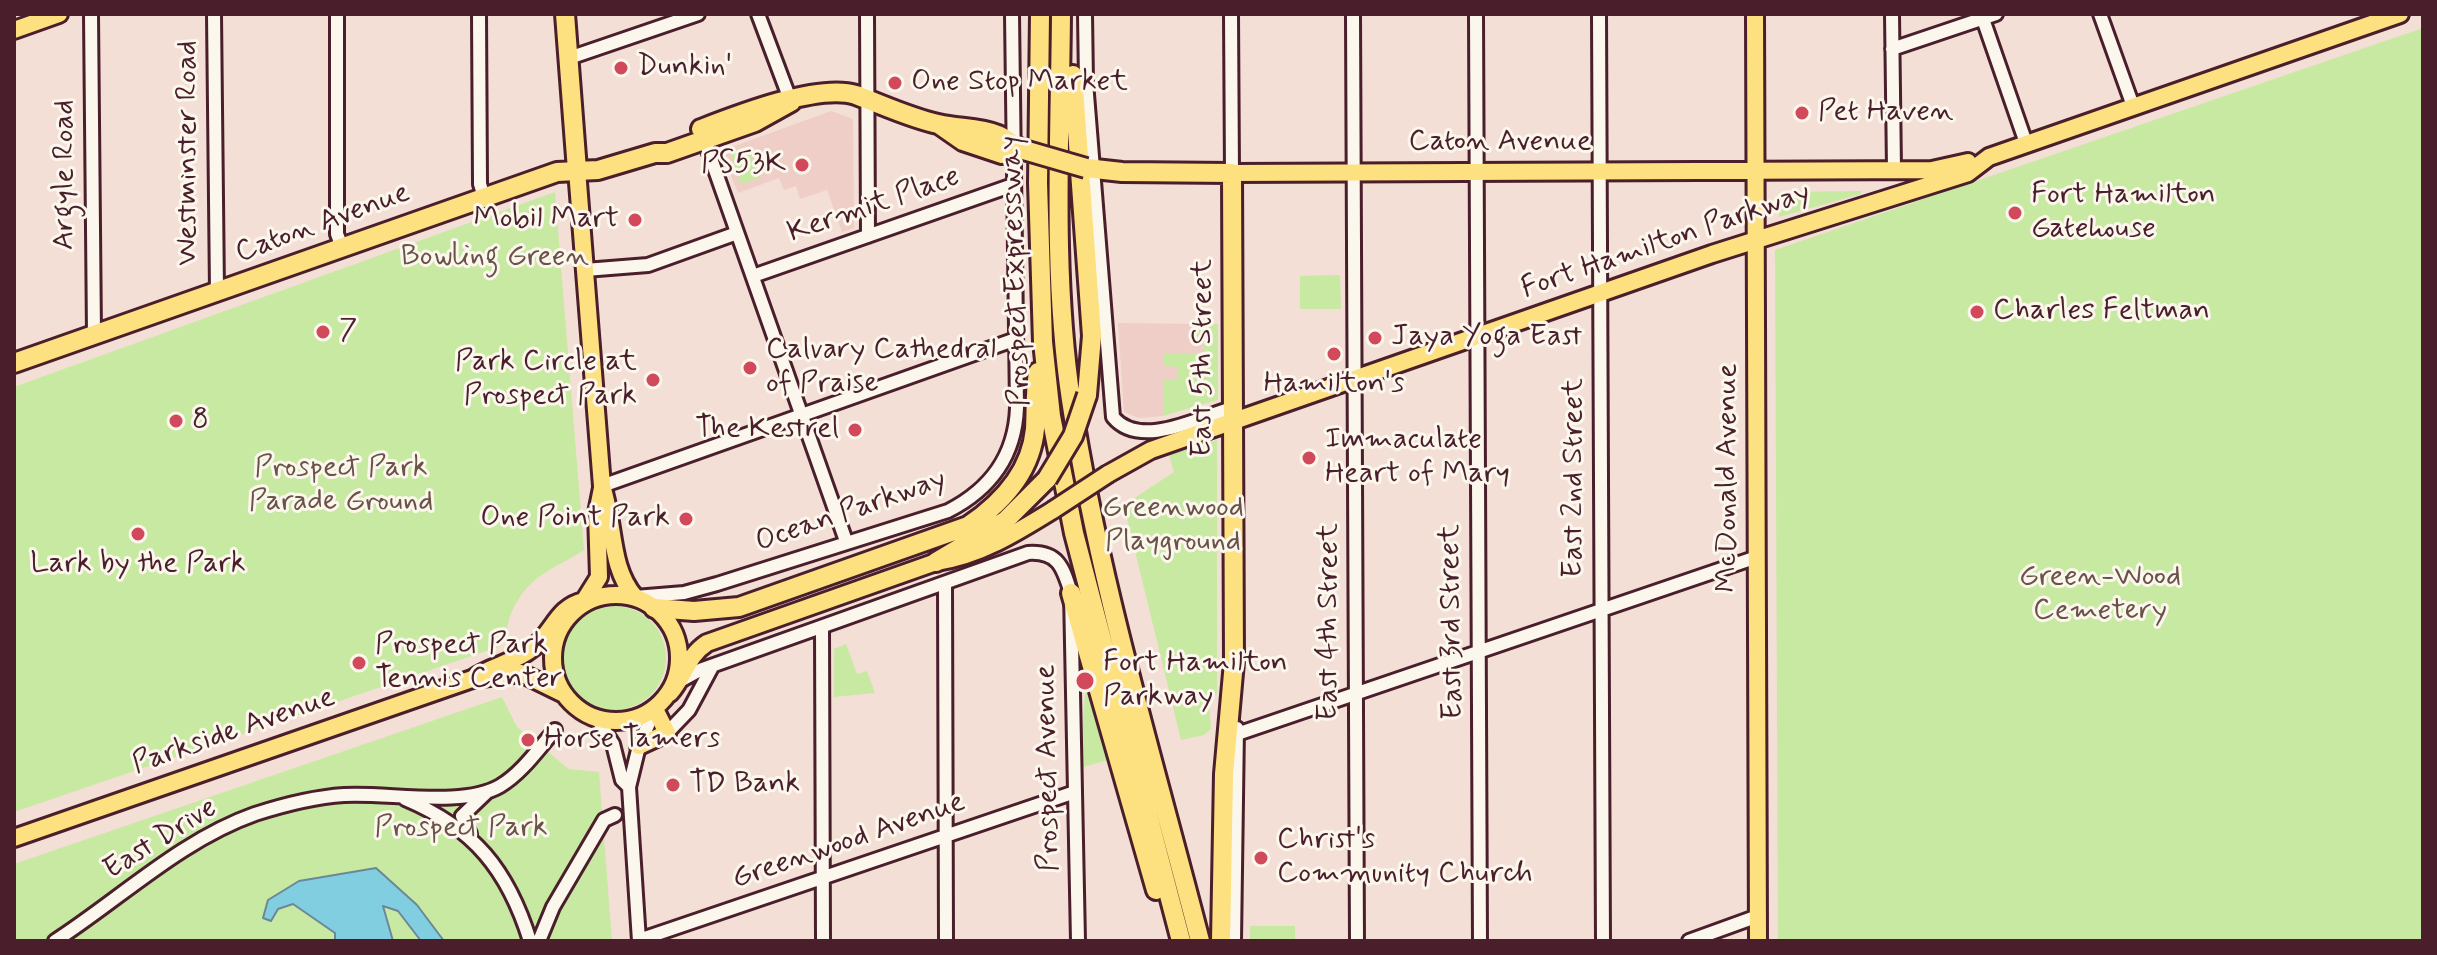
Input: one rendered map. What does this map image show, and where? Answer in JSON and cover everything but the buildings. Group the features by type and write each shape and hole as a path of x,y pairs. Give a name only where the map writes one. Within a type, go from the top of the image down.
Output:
{"highway":[{"path":"565,14 577,170"},
{"name":"Prospect Expressway","path":"1040,14 1038,183 1043,342 1051,416 1074,533 1180,941"},
{"path":"936,562 1005,521 1047,479 1073,436 1087,395 1092,336 1075,134 1073,66 1061,22"},
{"name":"Prospect Expressway","path":"1061,22 1061,268 1071,398 1092,520 1200,941"},
{"name":"Caton Avenue","path":"14,363 557,172 598,170 655,153 664,142 703,134 750,110 827,92 856,95 940,125 963,141 1002,154 1018,149 1089,169 1232,173"},
{"name":"East 5th Street","path":"1232,173 1230,414 1234,662"},
{"path":"654,608 694,611 757,602 952,534 986,514 1015,482 1031,451 1043,342"},
{"path":"1071,593 1154,884 1180,941"},
{"path":"1221,941 1224,774 1234,662"}],"main road":[{"path":"14,30 59,14"},
{"name":"McDonald Avenue","path":"1755,14 1758,941"},
{"name":"Fort Hamilton Parkway","path":"675,687 688,661 707,643 997,543 1151,450 1230,414 1355,379 1600,293 1968,173 1989,157 2026,143 2400,14"},
{"name":"Caton Avenue","path":"1232,173 1942,168 1989,157"},
{"path":"577,170 602,486 612,515 620,577 635,597 654,608 671,628 678,646 675,687 655,709 624,720 596,717 577,708 562,693 554,667 556,644 575,609 599,577 597,513 602,486"},
{"path":"584,601 612,595 635,597"},
{"name":"Parkside Avenue","path":"472,679 489,667 529,651 545,636 561,612 569,605 584,601"},
{"name":"Parkside Avenue","path":"14,838 472,679 521,673 562,693"},
{"path":"639,746 667,733 655,709"}],"street":[{"name":"Argyle Road","path":"91,14 94,335"},
{"name":"Westminster Road","path":"214,14 217,292"},
{"path":"337,14 337,234 342,247"},
{"path":"479,14 480,184 484,197"},
{"path":"569,58 698,14"},
{"path":"758,14 791,102"},
{"path":"867,14 868,236"},
{"name":"Ocean Parkway","path":"635,597 706,587 948,511 972,496 1001,468 1012,445 1017,421 1013,185 1018,149 1012,14"},
{"path":"1085,14 1089,169 1113,417 1130,430 1154,431 1230,414"},
{"name":"East 5th Street","path":"1231,14 1232,173"},
{"name":"East 4th Street","path":"1353,14 1357,941"},
{"name":"East 3rd Street","path":"1476,14 1480,941"},
{"name":"East 2nd Street","path":"1599,14 1603,941"},
{"path":"1892,14 1894,169"},
{"path":"2100,14 2133,106"},
{"path":"1892,49 1990,16 2026,143"},
{"path":"703,134 846,541"},
{"name":"Kermit Place","path":"753,276 1013,185"},
{"path":"585,270 648,265 737,233"},
{"path":"602,486 1016,339"},
{"path":"675,687 712,667 1028,553 1042,552 1061,564 1071,593"},
{"path":"1237,734 1757,557"},
{"path":"945,584 946,941"},
{"name":"Prospect Avenue","path":"1071,593 1078,941"},
{"path":"822,627 823,941"},
{"name":"East 5th Street","path":"1234,662 1237,734 1234,941"},
{"path":"667,733 689,710 712,667"},
{"path":"639,940 629,787 639,746 655,709"},
{"path":"596,717 613,744 622,780 629,787"},
{"name":"East Drive","path":"530,941 508,885 462,823 462,816 488,791 512,777 555,730"},
{"name":"East Drive","path":"55,941 199,841 234,823 314,799 343,795 447,796 488,791"},
{"name":"Greenwood Avenue","path":"639,940 1075,792"},
{"name":"East Drive","path":"398,796 427,808 475,841"},
{"path":"539,941 563,889 604,820 615,815"},
{"path":"1689,941 1758,916"}],"shaded area":[{"path":"831,111 853,119 854,228 842,232 827,190 800,199 796,186 784,190 779,178 738,193 721,151"},
{"path":"1118,323 1198,324 1198,341 1203,341 1203,354 1178,366 1178,380 1163,380 1163,416 1139,418 1124,412"}],"green space":[{"name":"Green-Wood Cemetery","path":"2423,28 2423,941 1778,941 1775,250"},
{"path":"748,146 760,178 741,184 730,152"},
{"path":"1861,191 1861,194 1779,217 1779,192"},
{"name":"Prospect Park Parade Ground","path":"555,192 584,550 544,573 528,587 513,609 501,646 14,812 14,387"},
{"path":"1340,275 1341,309 1300,309 1300,276"},
{"path":"1198,324 1218,324 1218,400 1163,416 1163,380 1177,380 1178,367 1163,366 1163,354 1203,354 1203,342 1198,341"},
{"name":"Greenwood Playground","path":"1217,440 1217,693 1209,703 1211,729 1204,735 1181,740 1125,510 1130,501 1174,472 1169,455"},
{"path":"614,606 634,610 657,629 666,658 662,678 643,701 614,710 594,706 571,687 562,658 566,638 585,615"},
{"path":"846,644 857,674 867,671 875,693 834,697 834,649"},
{"path":"1086,679 1108,760 1080,768"},
{"name":"Prospect Park","path":"502,697 517,727 569,769 599,772 612,941 14,941 14,864"},
{"path":"1250,926 1295,926 1295,941 1250,941"}],"water":[{"path":"376,868 417,905 444,941 421,941 398,911 383,906 393,941 335,941 335,933 293,904 278,909 271,921 263,918 268,900 299,881"}],"place":[{"name":"Dunkin'","path":"621,68"},
{"name":"One Stop Market","path":"895,83"},
{"name":"Pet Haven","path":"1802,113"},
{"name":"PS53K","path":"802,165"},
{"name":"Fort Hamilton Gatehouse","path":"2015,213"},
{"name":"Mobil Mart","path":"635,220"},
{"name":"Charles Feltman","path":"1977,312"},
{"name":"7","path":"323,332"},
{"name":"Jaya Yoga East","path":"1375,338"},
{"name":"Hamilton's","path":"1334,354"},
{"name":"Calvary Cathedral of Praise","path":"750,368"},
{"name":"Park Circle at Prospect Park","path":"653,380"},
{"name":"8","path":"176,421"},
{"name":"The Kestrel","path":"855,430"},
{"name":"Immaculate Heart of Mary","path":"1309,458"},
{"name":"One Point Park","path":"686,519"},
{"name":"Lark by the Park","path":"138,534"},
{"name":"Prospect Park Tennis Center","path":"359,663"},
{"name":"Fort Hamilton Parkway","path":"1085,681"},
{"name":"Horse Tamers","path":"528,740"},
{"name":"TD Bank","path":"673,785"},
{"name":"Christ's Community Church","path":"1261,858"}],"park label":[{"name":"Bowling Green","path":"495,258"}]}
